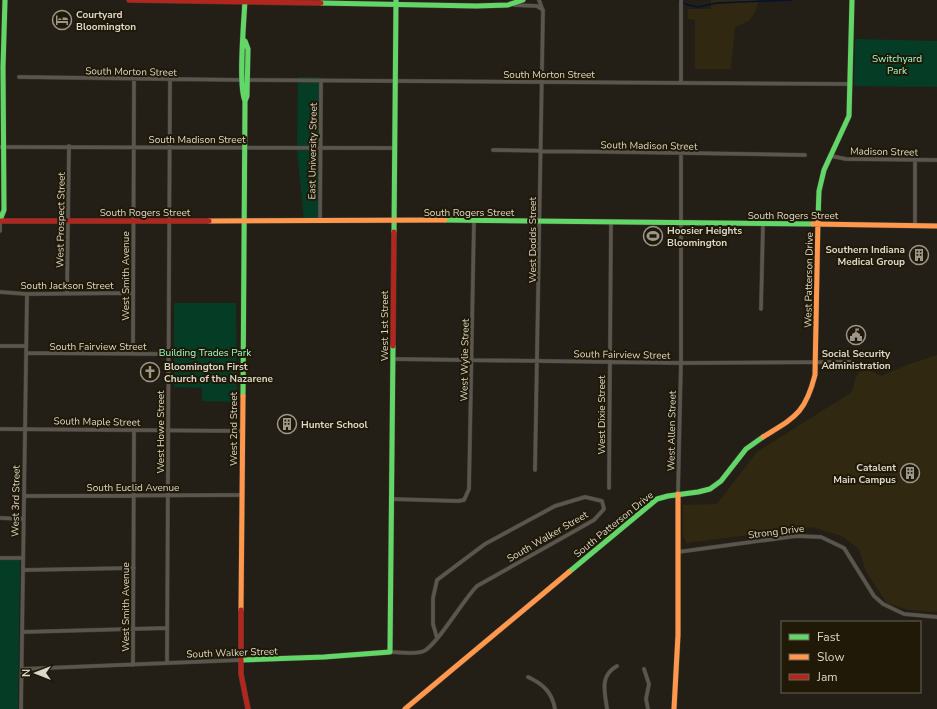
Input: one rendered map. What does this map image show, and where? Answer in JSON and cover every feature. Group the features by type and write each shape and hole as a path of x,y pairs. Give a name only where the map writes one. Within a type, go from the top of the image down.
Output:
{"street":[{"path":"0,221 4,210 2,147 5,0"},
{"path":"129,0 395,2 508,5 537,6 543,11"},
{"path":"508,5 523,0"},
{"name":"West Dodds Street","path":"535,470 543,11 539,0"},
{"path":"681,83 682,0"},
{"name":"West 2nd Street","path":"245,1 245,41 248,48 245,66 247,96 245,100 241,660 243,693 248,709"},
{"name":"West Patterson Drive","path":"816,362 820,179 849,116 852,1"},
{"name":"West 1st Street","path":"390,652 395,2"},
{"name":"South Morton Street","path":"19,77 170,80 851,84"},
{"name":"West Smith Avenue","path":"133,354 134,79"},
{"name":"West Howe Street","path":"167,664 170,80"},
{"name":"East University Street","path":"320,221 321,81"},
{"name":"West Prospect Street","path":"67,294 69,146"},
{"name":"South Madison Street","path":"2,147 133,146 395,148"},
{"name":"South Madison Street","path":"493,150 805,155"},
{"name":"West Allen Street","path":"674,709 678,635 678,494 682,223 681,153"},
{"name":"Madison Street","path":"831,156 846,159 937,160"},
{"path":"915,160 915,225"},
{"name":"South Rogers Street","path":"0,221 69,220 169,222 474,220 763,224 818,223 937,226"},
{"name":"West Wylie Street","path":"391,499 458,501 464,500 469,489 474,220"},
{"name":"West Dixie Street","path":"608,488 611,222"},
{"path":"0,224 0,231"},
{"path":"761,309 763,224"},
{"name":"South Jackson Street","path":"0,292 27,294 133,293"},
{"name":"West 3rd Street","path":"21,709 27,294"},
{"path":"0,346 26,346"},
{"name":"South Fairview Street","path":"26,353 169,354"},
{"name":"South Fairview Street","path":"393,359 681,363 851,362"},
{"name":"South Patterson Drive","path":"405,709 660,497 707,490 718,485 745,450 786,424 800,412 813,389 816,362"},
{"name":"South Maple Street","path":"0,429 242,431"},
{"name":"West Smith Avenue","path":"133,665 134,430"},
{"name":"South Euclid Avenue","path":"24,496 242,495"},
{"name":"South Walker Street","path":"22,669 324,657 390,652 423,652 430,647 437,638 468,595 477,586 594,520 604,510 602,501 585,497 555,506 485,544 437,580 433,598 433,624 437,638"},
{"path":"0,518 24,518"},
{"name":"Strong Drive","path":"678,552 796,536 821,536 844,548 874,596 883,604 904,614 937,617"},
{"path":"0,558 23,558"},
{"path":"23,570 134,568"},
{"path":"22,632 167,628"},
{"path":"607,709 604,681 608,673 616,666"},
{"path":"644,669 649,684 646,699 648,709"},
{"path":"528,677 546,688 552,698 555,709"}],"shaded area":[{"path":"711,0 759,0 755,13 749,21 735,27 731,69 695,69 695,20 688,19 688,9 711,9"},
{"path":"937,355 937,612 909,610 887,603 866,572 859,549 842,536 812,527 686,543 683,535 683,505 717,504 757,452 852,392 856,376 865,368 881,376"}],"green space":[{"name":"Switchyard Park","path":"855,39 937,41 937,87 854,86"},
{"path":"298,77 321,77 320,219 304,219 297,150"},
{"name":"Building Trades Park","path":"174,303 236,303 237,402 202,401 202,388 174,387"},
{"path":"0,559 20,559 18,709 0,709"}],"waterway":[{"path":"678,0 688,5 698,7 717,3 792,0"}],"traffic: fast":[{"path":"0,220 4,210 3,67 5,0"},
{"path":"245,0 242,68 243,93 245,101"},
{"path":"394,232 396,0"},
{"path":"321,3 476,6 508,5 523,0"},
{"path":"818,218 819,191 824,170 849,116 852,0"},
{"path":"243,396 245,101 247,96 248,49 245,41"},
{"path":"445,220 813,224"},
{"path":"241,660 324,657 390,652 393,346"},
{"path":"569,572 657,499 710,489 721,481 746,449 763,437"}],"traffic: slow":[{"path":"763,437 791,419 803,406 815,375 818,218"},
{"path":"209,221 445,220"},
{"path":"813,224 937,226"},
{"path":"241,610 243,396"},
{"path":"674,709 678,635 678,494"},
{"path":"405,709 569,572"}],"traffic: jam":[{"path":"129,0 321,3"},
{"path":"0,221 209,221"},
{"path":"393,346 394,232"},
{"path":"241,610 241,674 248,709"}],"place":[{"name":"Courtyard Bloomington","path":"62,20"},
{"name":"Hoosier Heights Bloomington","path":"653,236"},
{"name":"Southern Indiana Medical Group","path":"919,255"},
{"name":"Social Security Administration","path":"856,335"},
{"name":"Bloomington First Church of the Nazarene","path":"150,372"},
{"name":"Hunter School","path":"287,424"},
{"name":"Catalent Main Campus","path":"910,473"}]}
